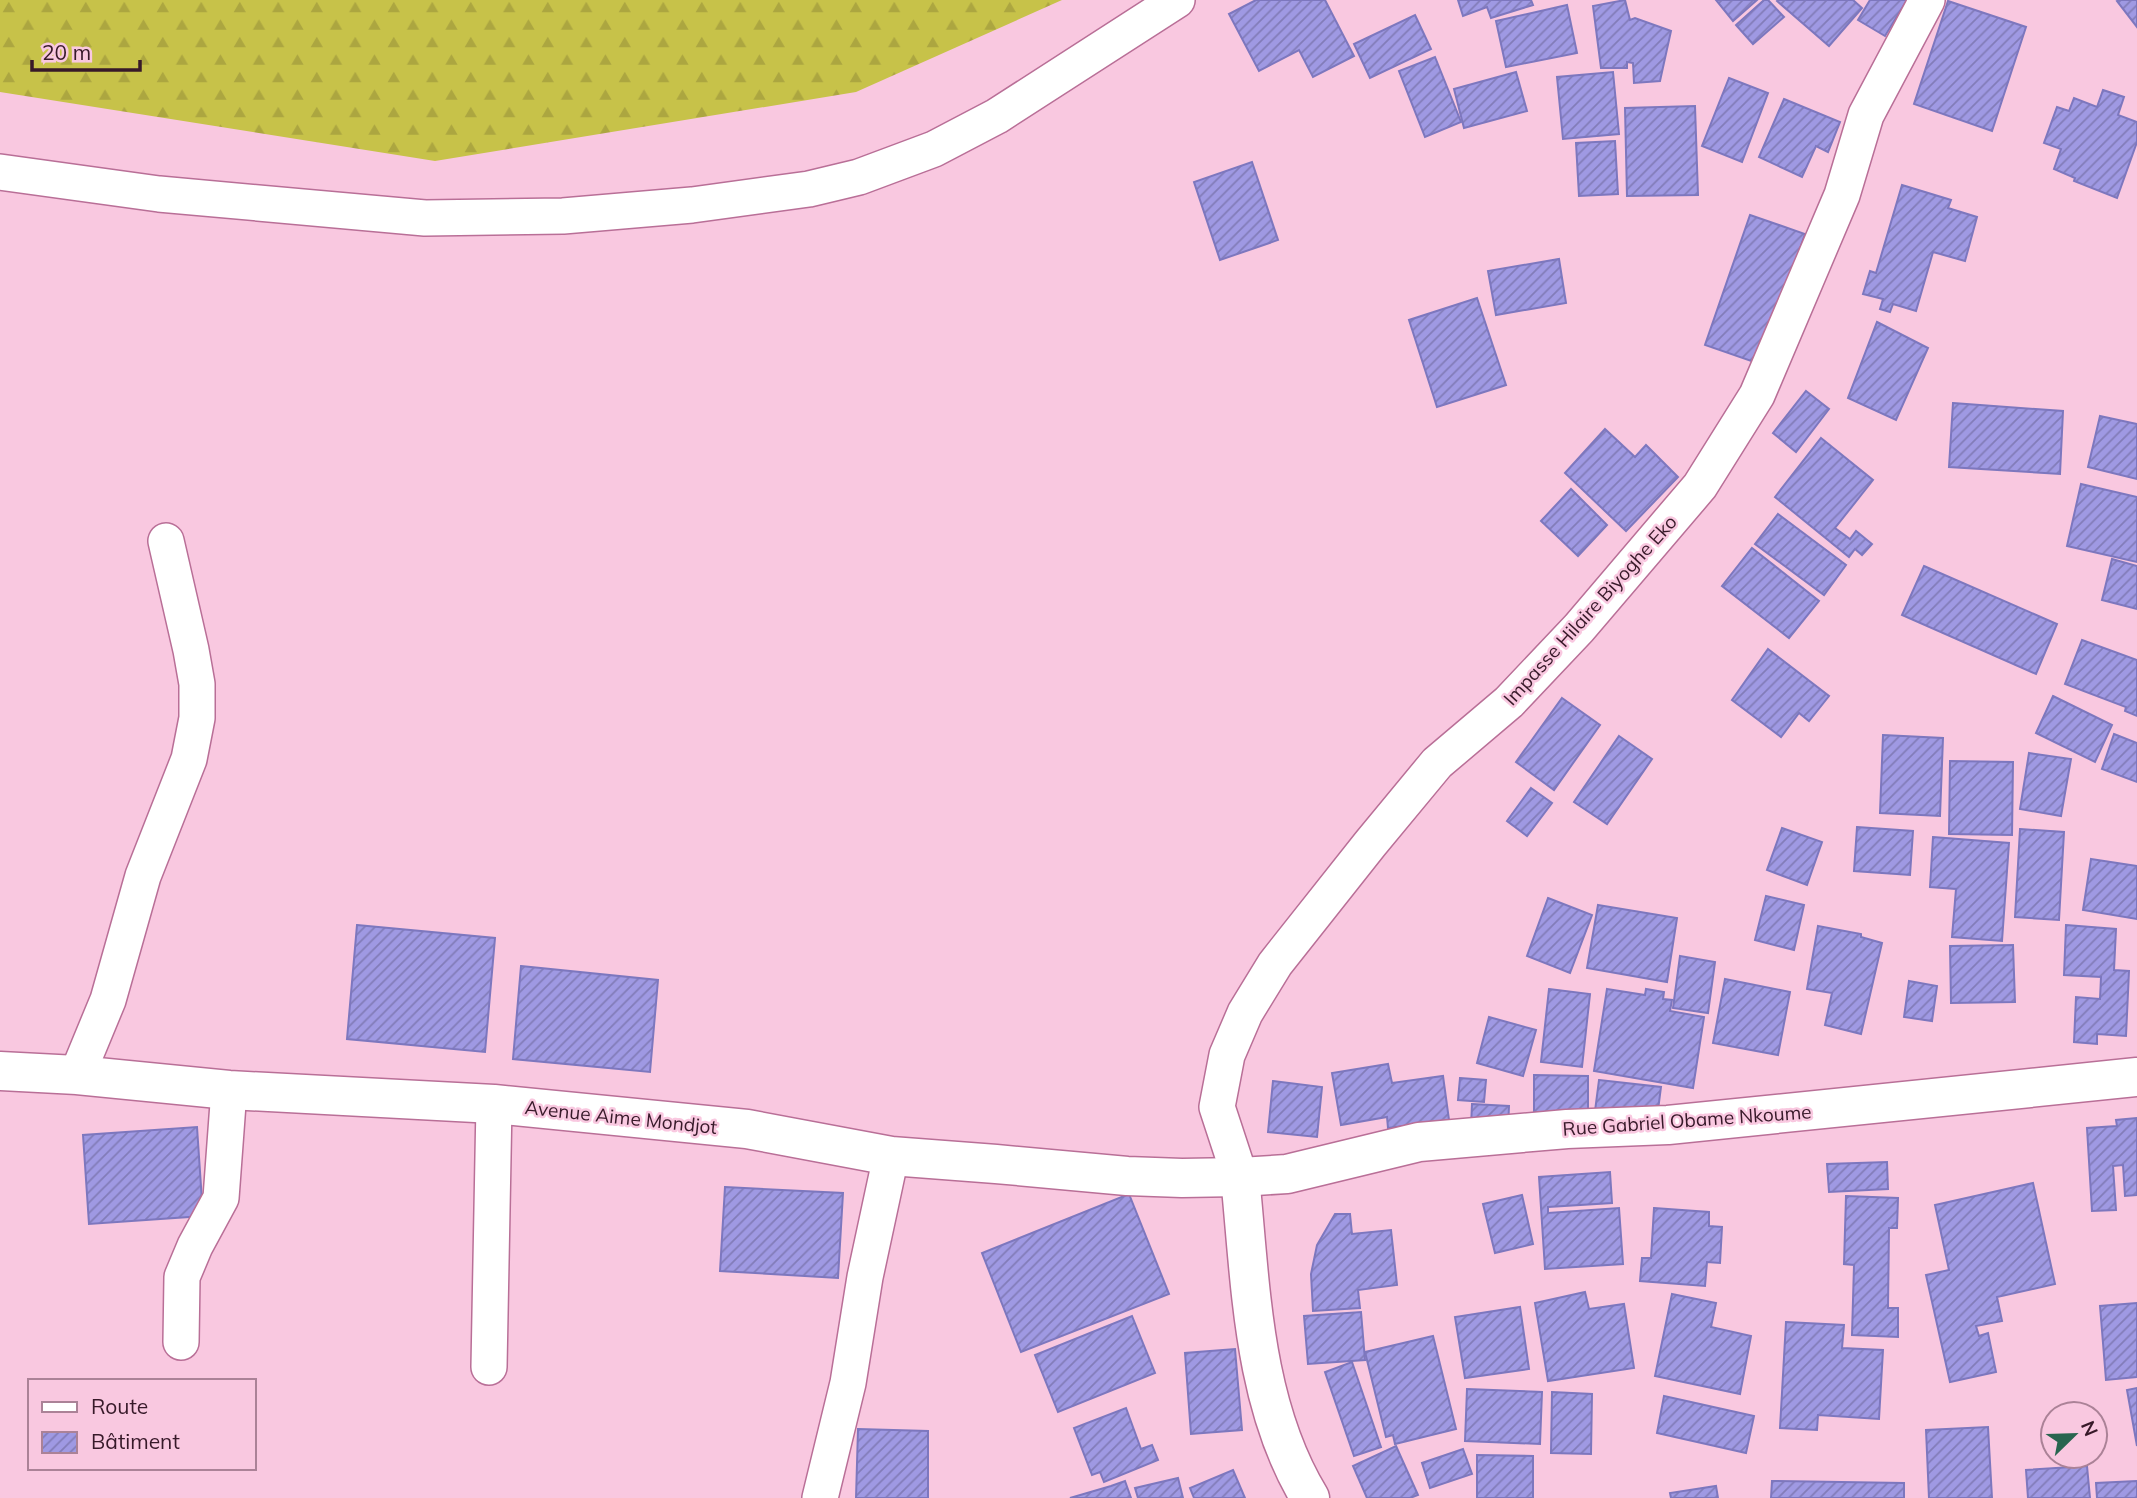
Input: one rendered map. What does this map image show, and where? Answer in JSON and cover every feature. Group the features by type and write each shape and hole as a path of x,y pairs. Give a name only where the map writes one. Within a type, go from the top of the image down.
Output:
{"main road":[{"name":"Avenue Aime Mondjot","path":"0,1071 78,1075 229,1090 494,1104 747,1129 891,1156 1127,1176 1240,1178"},
{"name":"Rue Gabriel Obame Nkoume","path":"1240,1178 1287,1174 1419,1142 1567,1129 1668,1125 2137,1077"},
{"path":"1240,1178 1257,1340 1268,1393 1291,1461 1310,1498"}],"street":[{"path":"0,172 159,194 425,218 564,216 692,205 809,189 859,177 934,149 997,116 1177,0"},
{"name":"Impasse Hilaire Biyoghe Eko","path":"1240,1178 1217,1107 1227,1055 1245,1013 1275,964 1437,763 1509,702 1579,628 1700,486 1758,394 1842,195 1866,115 1927,0"},
{"path":"78,1075 108,1000 143,876 189,759 197,718 197,684 166,541"},
{"path":"181,1342 182,1277 221,1198 229,1090"},
{"path":"489,1367 494,1104"},
{"path":"820,1498 848,1383 865,1277 891,1156"}],"green space":[{"path":"0,0 1062,0 856,92 435,161 0,92"}],"building":[{"path":"1256,0 1325,0 1354,56 1313,77 1299,50 1259,71 1229,14"},
{"path":"1458,0 1531,0 1533,5 1491,18 1487,7 1463,16"},
{"path":"1625,0 1630,20 1635,18 1671,31 1660,81 1634,83 1633,63 1627,62 1627,68 1601,68 1593,6"},
{"path":"1716,0 1757,0 1733,21"},
{"path":"1764,0 1768,0 1784,17 1753,44 1736,25"},
{"path":"1778,0 1853,0 1862,8 1829,46"},
{"path":"1870,0 1907,0 1885,36 1858,20"},
{"path":"2137,0 2137,27 2117,1"},
{"path":"1948,1 2026,27 1992,131 1914,104"},
{"path":"1567,5 1577,53 1506,67 1496,21"},
{"path":"1415,15 1431,49 1370,78 1354,44"},
{"path":"1435,57 1461,122 1425,137 1399,71"},
{"path":"1516,72 1527,111 1464,128 1454,89"},
{"path":"1613,72 1619,134 1563,139 1557,77"},
{"path":"1729,78 1768,93 1742,162 1702,146"},
{"path":"2103,90 2124,97 2118,115 2137,122 2137,142 2117,198 2074,181 2075,178 2054,169 2061,149 2044,143 2057,107 2069,111 2074,98 2097,107"},
{"path":"1784,99 1840,122 1828,152 1816,146 1802,177 1759,157"},
{"path":"1695,106 1698,195 1627,196 1625,108"},
{"path":"1615,141 1618,194 1579,196 1576,143"},
{"path":"1252,162 1278,240 1220,260 1194,182"},
{"path":"1902,185 1951,200 1948,208 1977,217 1965,261 1933,252 1916,311 1893,304 1890,312 1880,309 1883,299 1863,294 1870,271 1876,273"},
{"path":"1750,215 1805,234 1760,364 1705,345"},
{"path":"1559,259 1566,303 1496,315 1488,271"},
{"path":"1477,298 1506,385 1437,407 1409,320"},
{"path":"1877,322 1928,348 1896,420 1848,398"},
{"path":"1806,391 1829,409 1796,452 1773,433"},
{"path":"1953,403 2063,411 2060,474 1949,467"},
{"path":"2100,416 2137,424 2137,479 2088,467"},
{"path":"1605,429 1635,457 1646,445 1678,477 1626,531 1565,473"},
{"path":"1821,438 1873,480 1835,528 1850,539 1856,531 1872,544 1862,555 1855,549 1849,557 1775,497"},
{"path":"2081,484 2137,497 2137,562 2067,546"},
{"path":"1571,489 1607,525 1578,556 1541,521"},
{"path":"1778,514 1846,565 1824,595 1755,544"},
{"path":"1752,548 1819,601 1789,638 1722,586"},
{"path":"2112,559 2137,566 2137,609 2102,600"},
{"path":"1924,566 2057,624 2036,674 1902,615"},
{"path":"2082,640 2137,660 2137,716 2125,711 2126,707 2065,684"},
{"path":"1768,649 1829,696 1809,721 1799,713 1781,737 1732,700"},
{"path":"2053,696 2112,725 2095,762 2036,733"},
{"path":"1562,698 1600,725 1554,790 1516,762"},
{"path":"2114,734 2137,743 2137,782 2102,769"},
{"path":"1883,735 1943,738 1940,816 1880,813"},
{"path":"1619,736 1652,759 1607,824 1574,802"},
{"path":"2029,753 2071,759 2061,816 2020,809"},
{"path":"1950,761 2013,762 2012,835 1949,834"},
{"path":"1531,788 1552,803 1527,836 1507,821"},
{"path":"1857,827 1913,831 1910,875 1854,871"},
{"path":"1782,828 1822,842 1807,885 1767,870"},
{"path":"2020,829 2064,832 2059,920 2015,917"},
{"path":"1933,837 2009,843 2002,941 1952,937 1956,889 1930,887"},
{"path":"2091,859 2137,866 2137,919 2083,910"},
{"path":"1766,896 1804,905 1794,950 1755,940"},
{"path":"1548,898 1592,915 1570,973 1527,956"},
{"path":"1598,905 1677,918 1667,982 1587,968"},
{"path":"357,925 495,938 485,1052 347,1039"},
{"path":"2066,925 2116,929 2114,970 2129,971 2126,1036 2097,1034 2097,1044 2074,1042 2076,997 2100,999 2101,977 2064,975"},
{"path":"1818,926 1861,934 1861,937 1882,943 1861,1034 1825,1025 1832,993 1807,989"},
{"path":"2013,945 2015,1002 1951,1003 1950,946"},
{"path":"1680,956 1715,962 1708,1013 1673,1008"},
{"path":"521,966 658,980 650,1072 513,1059"},
{"path":"1725,979 1790,992 1778,1055 1713,1043"},
{"path":"1909,981 1937,986 1932,1021 1904,1017"},
{"path":"1549,989 1590,994 1582,1067 1541,1062"},
{"path":"1607,989 1645,995 1646,989 1664,992 1663,999 1672,1000 1670,1011 1704,1017 1693,1088 1594,1071"},
{"path":"1489,1017 1536,1030 1523,1076 1477,1063"},
{"path":"1388,1064 1392,1083 1443,1076 1449,1120 1388,1128 1387,1117 1341,1125 1332,1073"},
{"path":"1534,1075 1588,1076 1588,1112 1534,1112"},
{"path":"1460,1078 1486,1080 1484,1102 1458,1100"},
{"path":"1599,1080 1661,1087 1657,1118 1595,1111"},
{"path":"1273,1081 1322,1087 1317,1137 1268,1132"},
{"path":"1472,1104 1509,1106 1508,1129 1471,1127"},
{"path":"2137,1118 2137,1195 2125,1196 2123,1165 2113,1166 2116,1210 2092,1211 2087,1128 2117,1126 2116,1120"},
{"path":"197,1127 203,1216 89,1224 83,1135"},
{"path":"1887,1162 1888,1189 1829,1192 1827,1164"},
{"path":"1610,1172 1612,1203 1548,1207 1548,1213 1619,1208 1623,1264 1545,1269 1539,1177"},
{"path":"2033,1183 2055,1284 1997,1297 2002,1321 1976,1326 1979,1336 1988,1333 1996,1372 1950,1382 1926,1275 1949,1270 1935,1205"},
{"path":"725,1187 843,1193 838,1278 720,1271"},
{"path":"1129,1194 1169,1294 1021,1352 982,1253"},
{"path":"1522,1195 1533,1244 1495,1253 1483,1204"},
{"path":"1846,1196 1898,1198 1897,1228 1889,1228 1888,1308 1898,1308 1898,1337 1852,1335 1854,1265 1844,1264"},
{"path":"1654,1208 1709,1212 1709,1226 1722,1227 1720,1263 1707,1262 1705,1286 1640,1281 1642,1258 1651,1258"},
{"path":"1335,1214 1350,1214 1352,1234 1391,1230 1397,1285 1358,1290 1360,1308 1313,1311 1311,1274 1317,1245"},
{"path":"1585,1292 1589,1309 1624,1304 1634,1368 1548,1381 1535,1303"},
{"path":"1672,1294 1716,1303 1711,1327 1751,1336 1740,1394 1655,1376"},
{"path":"2137,1303 2137,1377 2106,1380 2100,1306"},
{"path":"1520,1307 1529,1369 1465,1378 1455,1317"},
{"path":"1361,1312 1365,1360 1308,1364 1304,1316"},
{"path":"1132,1316 1155,1373 1058,1412 1035,1355"},
{"path":"1786,1322 1844,1325 1842,1348 1883,1350 1879,1419 1818,1415 1817,1430 1780,1428"},
{"path":"1433,1336 1456,1429 1395,1444 1393,1435 1386,1437 1365,1352"},
{"path":"1235,1349 1242,1430 1191,1434 1185,1353"},
{"path":"1352,1362 1381,1447 1354,1456 1325,1372"},
{"path":"2137,1388 2137,1446 2127,1390"},
{"path":"1467,1389 1542,1392 1540,1444 1465,1441"},
{"path":"1552,1392 1592,1394 1591,1454 1551,1453"},
{"path":"1664,1396 1754,1416 1746,1453 1657,1433"},
{"path":"1126,1408 1141,1449 1152,1445 1158,1460 1104,1482 1100,1472 1092,1475 1074,1428"},
{"path":"1988,1427 1992,1498 1929,1498 1926,1430"},
{"path":"858,1429 928,1431 928,1498 856,1498"},
{"path":"1396,1446 1418,1495 1410,1498 1367,1498 1353,1466"},
{"path":"1463,1449 1472,1474 1430,1488 1422,1463"},
{"path":"1477,1455 1533,1456 1533,1498 1477,1498"},
{"path":"1233,1470 1245,1498 1194,1498 1190,1488"},
{"path":"2026,1470 2087,1470 2090,1498 2028,1498"},
{"path":"1178,1478 1183,1498 1138,1498 1135,1488"},
{"path":"1125,1481 1131,1498 1070,1498 1111,1486"},
{"path":"1772,1481 1904,1483 1904,1498 1771,1498"},
{"path":"2137,1481 2137,1498 2097,1498 2096,1483"},
{"path":"1716,1486 1718,1498 1671,1498 1670,1493"}]}
